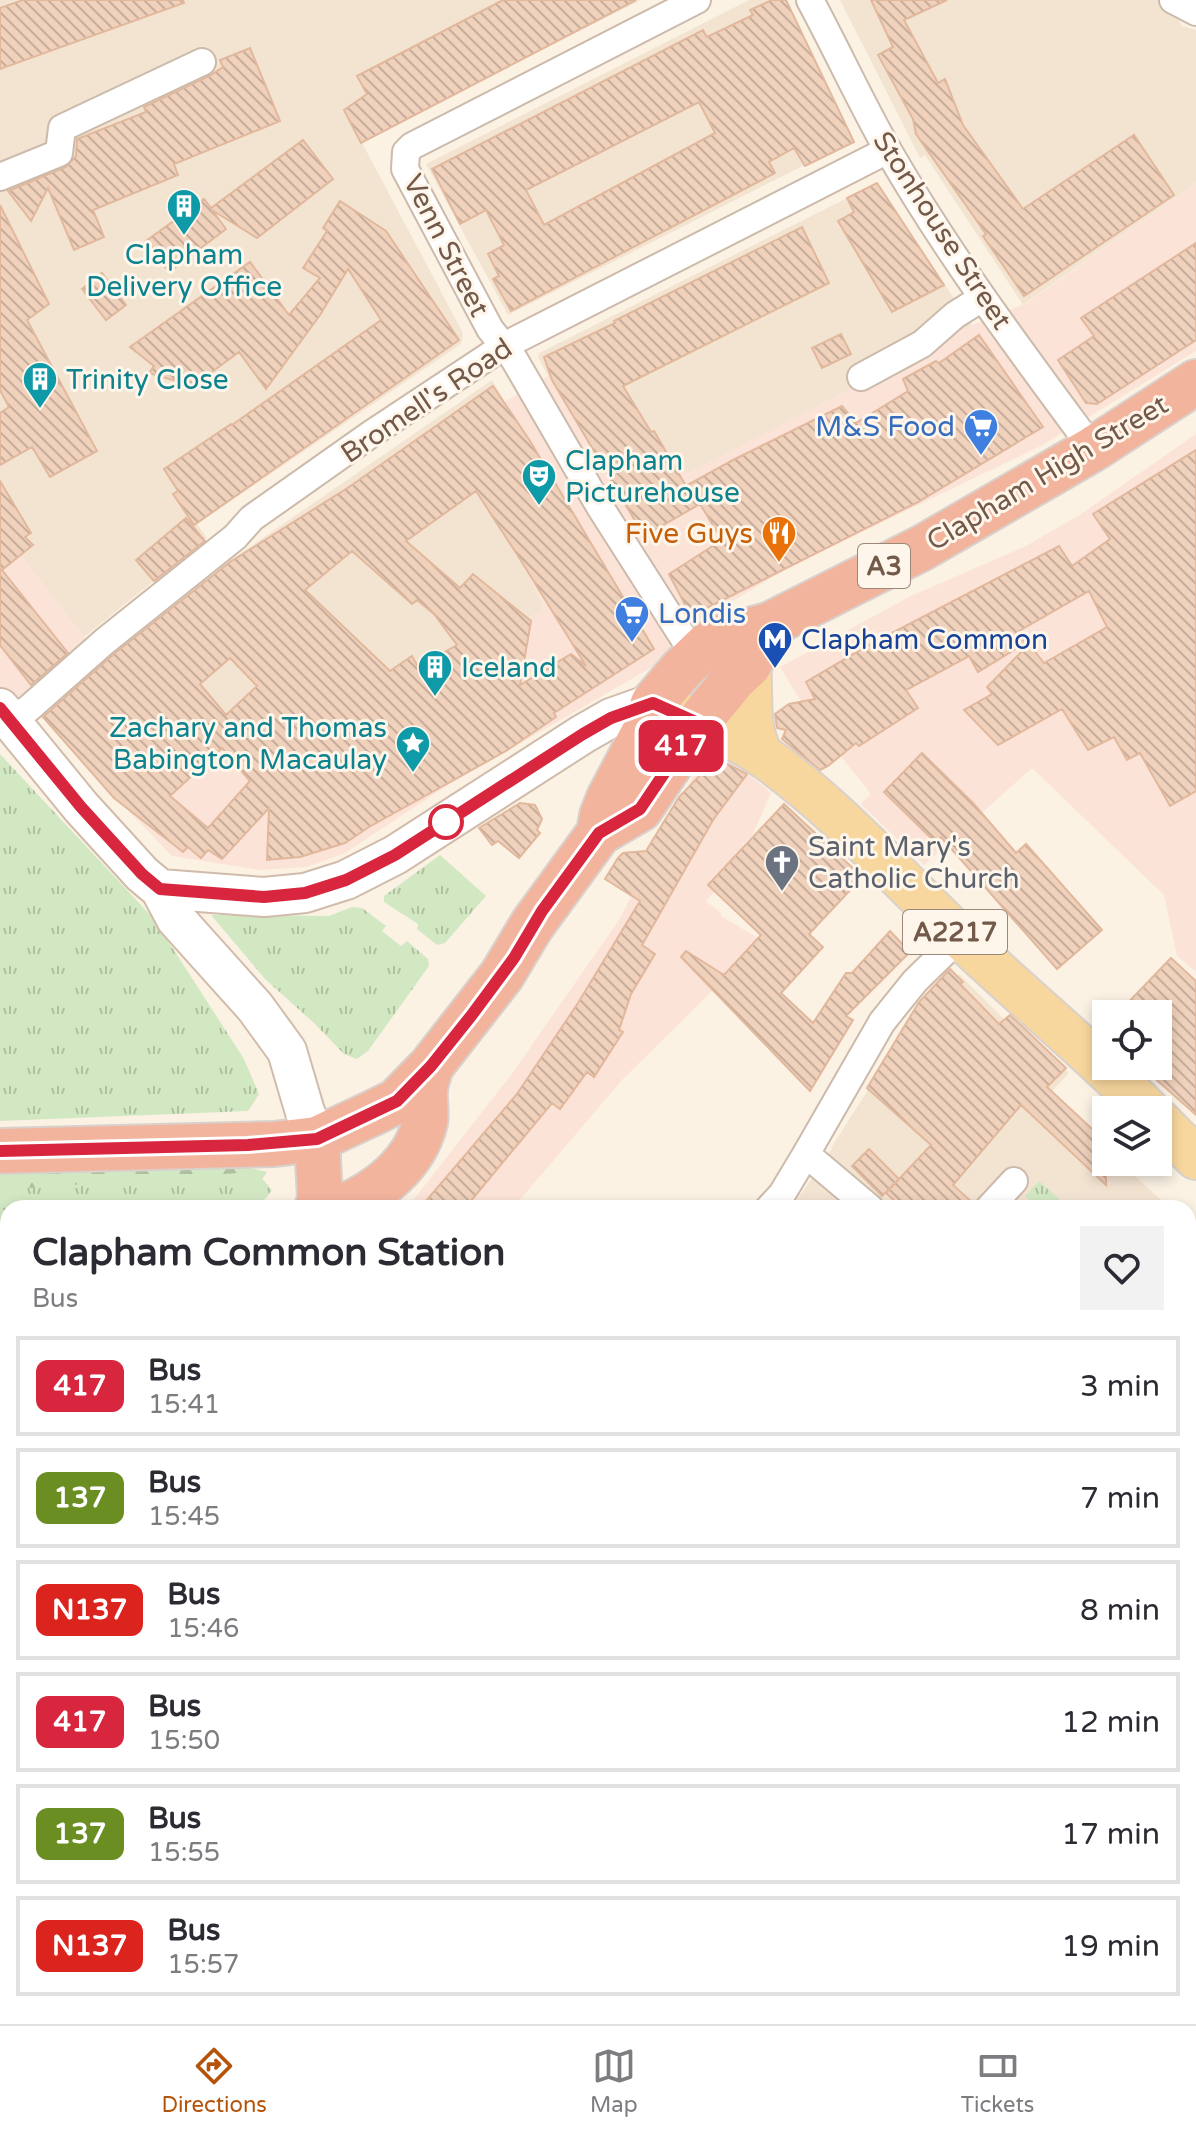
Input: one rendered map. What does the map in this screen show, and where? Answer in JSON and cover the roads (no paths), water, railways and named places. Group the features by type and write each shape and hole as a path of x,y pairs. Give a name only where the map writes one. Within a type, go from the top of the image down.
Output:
{"highway":[{"name":"Clapham High Street","path":"653,703 695,656 718,638 769,625 922,548 1093,449 1196,382"},
{"name":"A3","path":"0,1151 248,1145 317,1139 397,1101 431,1066 502,975 539,915 599,833 640,809 698,723 749,665 769,625"},
{"name":"A3","path":"599,833 609,798 644,732 653,703"},
{"path":"359,1200 388,1180 417,1144 426,1119 425,1090 431,1066"},
{"path":"317,1139 320,1172 318,1200"}],"main road":[{"path":"749,665 749,718 761,754"},
{"path":"160,889 264,897 305,893 346,880 395,855 583,734 611,718 653,703"},
{"name":"A2217","path":"653,703 732,737 761,754 825,805 960,937 1091,1053 1134,1096"},
{"path":"5,714 81,807 142,874 160,889 176,919 255,1007 287,1051 305,1112 317,1139"},
{"path":"1172,1134 1196,1158"}],"street":[{"name":"Venn Street","path":"695,656 600,507 504,346 489,327 405,169 406,152 412,146 697,0"},
{"name":"Stonhouse Street","path":"810,0 888,150 982,298 1093,449"},
{"path":"1173,0 1196,12"},
{"path":"0,177 59,153 62,128 202,62"},
{"name":"Bromell's Road","path":"5,714 41,697 105,641 235,537 252,518 504,346 888,150"},
{"path":"861,377 922,344 955,315 982,298"},
{"path":"776,1200 882,1022 915,981 960,937"},
{"path":"806,1154 861,1200"},
{"path":"996,1200 1014,1181"}],"place":[{"name":"Clapham Delivery Office","path":"184,237"},
{"name":"Trinity Close","path":"40,410"},
{"name":"M&S Food","path":"981,457"},
{"name":"Clapham Picturehouse","path":"539,507"},
{"name":"Five Guys","path":"779,564"},
{"name":"Londis","path":"632,644"},
{"name":"Clapham Common","path":"775,670"},
{"name":"Iceland","path":"435,698"},
{"name":"Zachary and Thomas Babington Macaulay","path":"413,774"},
{"name":"Saint Mary's Catholic Church","path":"782,893"}]}
